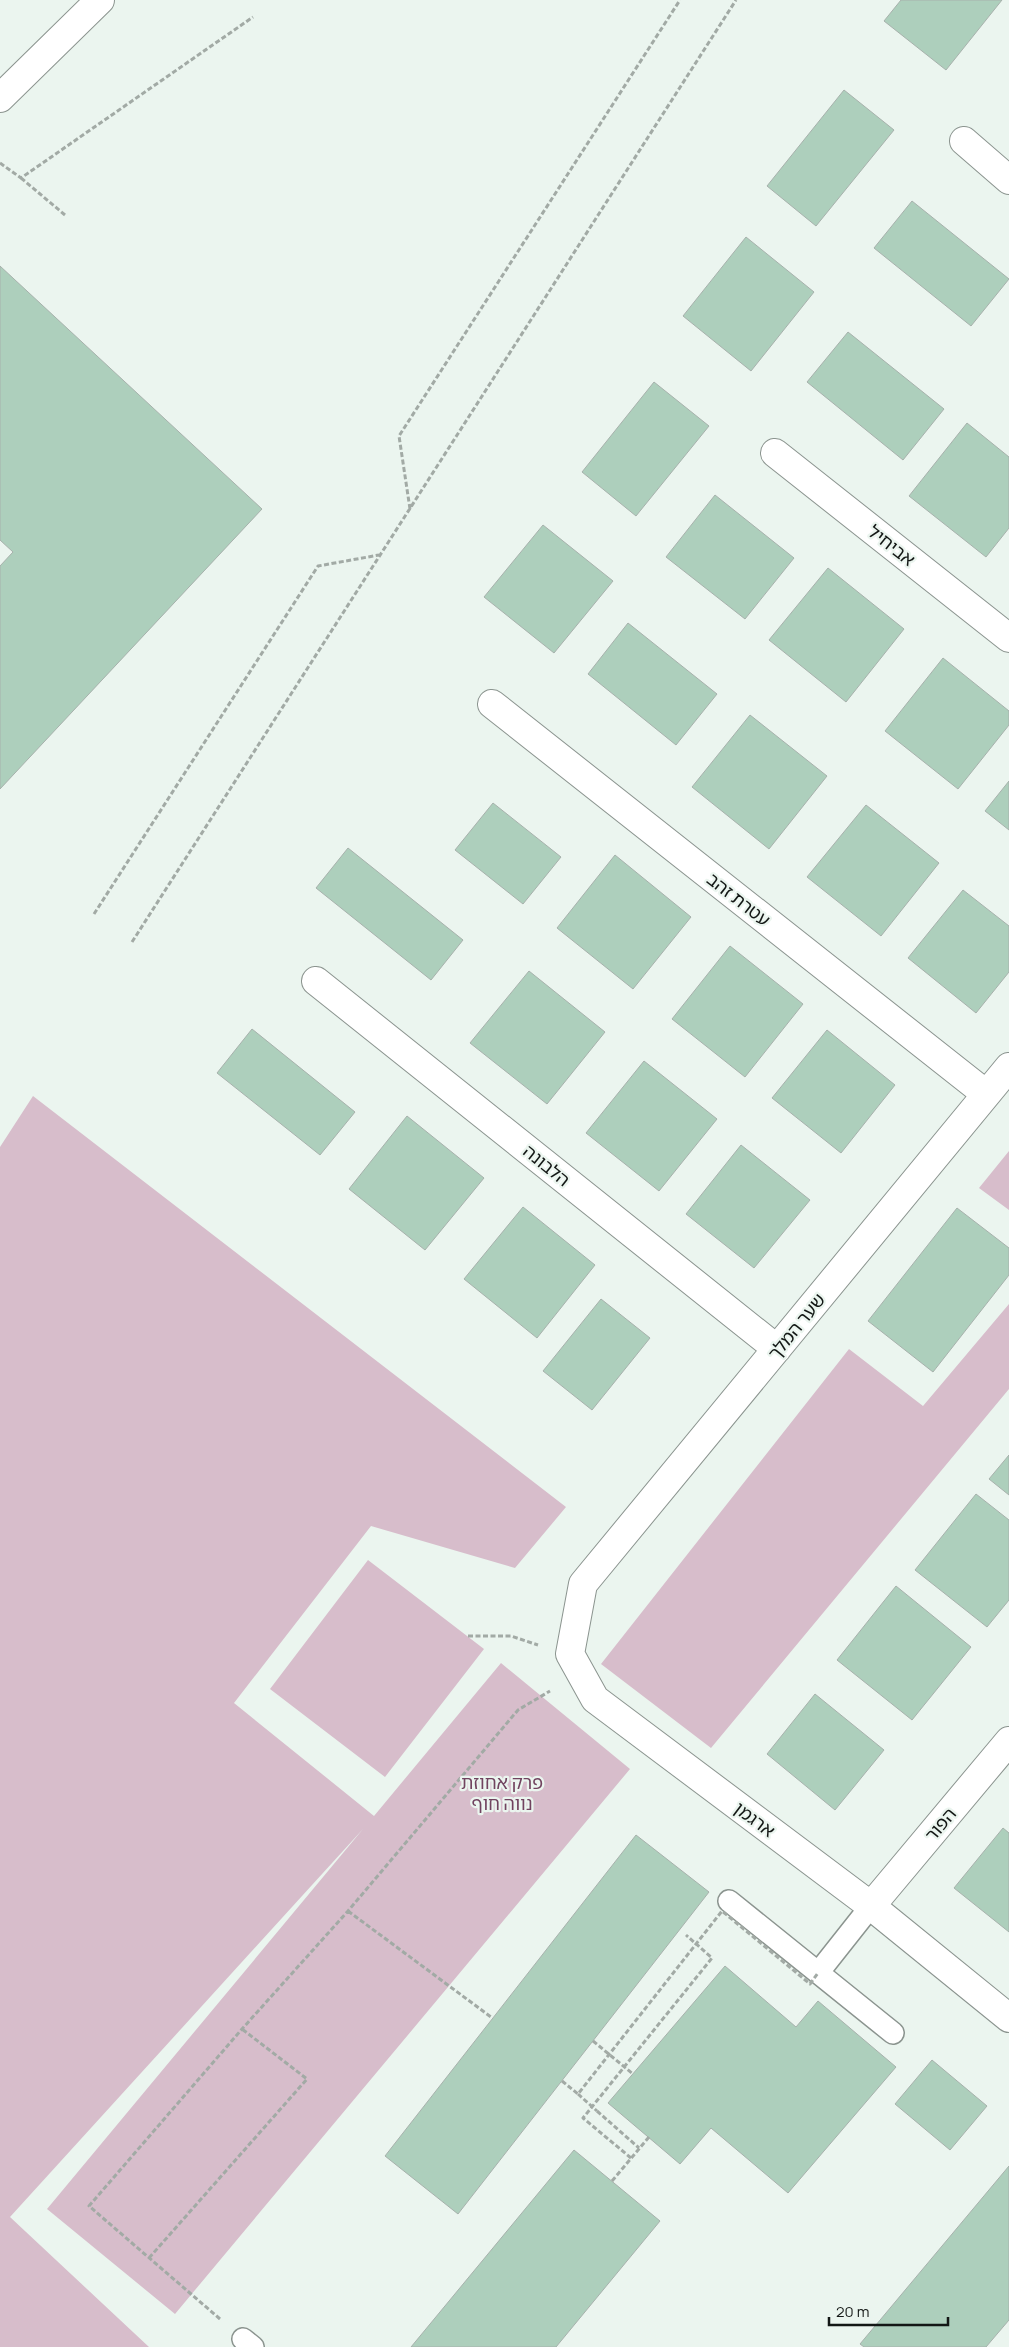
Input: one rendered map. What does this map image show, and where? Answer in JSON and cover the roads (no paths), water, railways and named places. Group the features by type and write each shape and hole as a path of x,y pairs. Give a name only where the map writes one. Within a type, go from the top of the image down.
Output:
{"street":[{"path":"0,98 100,0"},
{"path":"964,142 1009,180"},
{"name":"אביחיל","path":"776,453 1009,638"},
{"name":"עטרת זהב","path":"492,704 986,1094"},
{"name":"הלבונה","path":"316,981 777,1349"},
{"name":"שער המלך","path":"570,1654 583,1584 1009,1067"},
{"name":"ארגמן","path":"570,1654 595,1699 872,1906 1009,2018"},
{"name":"הפור","path":"872,1906 1009,1741"}],"lane":[{"path":"729,1901 894,2032"},
{"path":"818,1973 872,1906"}],"park label":[{"name":"פרק אחוזת נווה חוף","path":"502,1792"}]}
